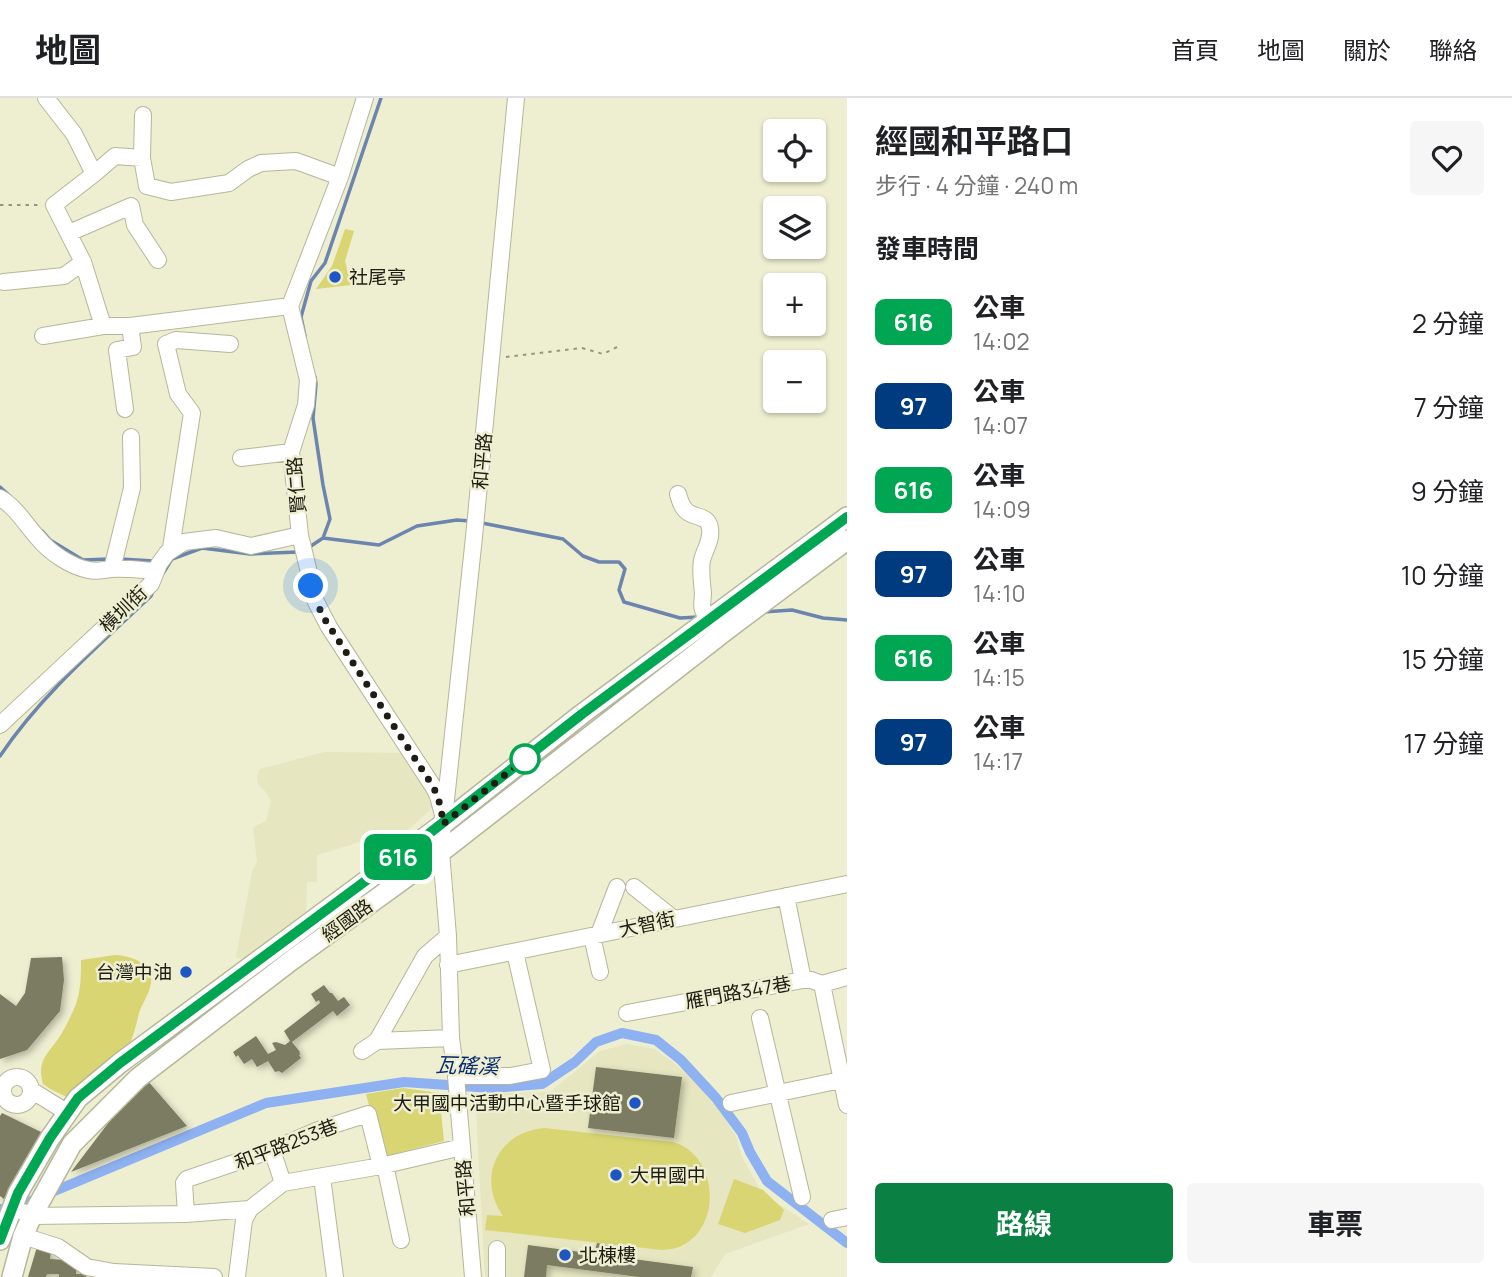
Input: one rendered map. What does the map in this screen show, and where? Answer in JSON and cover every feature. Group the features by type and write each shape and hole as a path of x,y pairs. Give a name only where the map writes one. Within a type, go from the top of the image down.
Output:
{"main road":[{"name":"經國路","path":"0,1240 12,1206 50,1138 78,1098 120,1063 443,824 582,714 847,517"},
{"name":"經國路","path":"12,1277 23,1236 72,1144 138,1078 292,960 441,852 729,628 847,540"}],"street":[{"path":"46,98 74,134 94,174"},
{"path":"43,336 103,326 130,326 290,306 340,177 365,98"},
{"name":"和平路","path":"443,824 477,511 516,98"},
{"path":"143,116 142,158 147,186 171,192 229,183 261,163 296,161 340,177"},
{"path":"103,326 83,262 54,205 116,156 142,158"},
{"path":"69,233 131,206 135,225 158,260"},
{"path":"4,282 64,276 83,262"},
{"name":"賢仁路","path":"290,306 309,380 306,405 291,452 300,535 311,586 322,615 434,788 441,807 443,824 441,852"},
{"path":"125,409 117,350 133,347 130,326"},
{"path":"163,559 192,413 178,394 166,344 176,340 230,344"},
{"path":"112,569 132,488 131,437"},
{"path":"241,458 291,452"},
{"path":"678,494 685,510 704,518 710,527 700,574 703,610 709,619 729,628"},
{"path":"0,498 12,506 40,541 71,563 88,570 112,569 163,559 184,542 216,538 251,546 300,535"},
{"name":"橫圳街","path":"0,725 150,584 163,559"},
{"path":"441,852 451,1038 456,1076 510,1076 542,1070 515,952"},
{"name":"大智街","path":"448,965 847,884"},
{"path":"600,972 596,935 617,887"},
{"path":"634,887 674,919"},
{"path":"786,896 803,980"},
{"path":"362,1051 377,1041 425,956 447,936"},
{"name":"雁門路347巷","path":"627,1013 803,980 811,979 822,984 847,977"},
{"path":"822,984 847,1105"},
{"path":"760,1018 802,1197"},
{"path":"377,1041 451,1038"},
{"name":"和平路","path":"456,1076 472,1277"},
{"path":"731,1103 841,1080"},
{"path":"32,1090 68,1113"},
{"name":"和平路253巷","path":"186,1214 184,1183 187,1179 368,1114 401,1240"},
{"name":"和平路253巷","path":"250,1209 283,1183 383,1166 462,1147"},
{"path":"272,1150 283,1183"},
{"path":"322,1177 335,1277"},
{"path":"12,1206 35,1210 186,1214 250,1209"},
{"path":"237,1277 244,1220 250,1209"},
{"path":"23,1236 58,1247 87,1268 214,1277"},
{"path":"497,1249 497,1277"}],"path":[{"path":"0,205 54,205"},
{"path":"491,359 582,348 603,355 617,348"}],"shaded area":[{"path":"345,229 354,231 345,261 351,285 316,289 332,266"},
{"path":"325,752 401,753 434,806 396,841 360,842 317,855 317,882 307,882 306,911 242,960 236,957 252,872 257,861 253,827 266,821 271,801 258,784 257,775 260,769"},
{"path":"115,955 129,957 147,967 151,979 149,990 127,1050 69,1098 43,1084 42,1064 76,1004 80,988 81,960"},
{"name":"大甲國中","path":"627,1044 655,1049 691,1076 723,1115 762,1193 809,1224 725,1254 711,1277 485,1277 475,1093 550,1092 600,1051"},
{"path":"403,1088 439,1093 444,1141 383,1157 366,1094"},
{"path":"544,1128 673,1142 688,1150 700,1161 707,1176 709,1209 703,1225 693,1238 679,1247 662,1250 485,1230 487,1215 503,1216 495,1201 492,1186 496,1159 514,1138 528,1131"},
{"path":"734,1179 763,1190 784,1210 780,1220 745,1233 718,1224"}],"building":[{"path":"62,957 64,980 60,1011 27,1050 0,1059 0,994 16,1006 25,993 31,958"},
{"path":"324,985 338,1001 344,997 350,1005 337,1016 333,1011 292,1042 301,1058 282,1073 275,1072 268,1061 257,1067 252,1059 244,1064 238,1055 236,1057 233,1052 256,1036 268,1054 276,1050 272,1043 285,1045 290,1041 284,1031 320,1003 319,1000 316,1002 311,994"},
{"name":"大甲國中活動中心暨手球館","path":"596,1067 682,1077 674,1138 588,1128"},
{"path":"147,1080 187,1126 71,1172 131,1093"},
{"path":"2,1113 43,1133 4,1199 0,1196"},
{"path":"597,1243 617,1247 616,1255 595,1251"},
{"name":"北棟樓","path":"528,1245 693,1267 691,1277 639,1277 547,1265 546,1277 524,1277"},
{"path":"37,1247 51,1251 50,1259 66,1260 77,1266 76,1274 87,1274 86,1277 47,1274 46,1277 28,1277"}],"waterway":[{"path":"305,336 301,317 311,281 325,263 381,98"},
{"path":"315,377 313,418 330,519 323,538"},
{"path":"0,487 11,497"},
{"path":"308,548 323,538 379,545 417,526 457,520 470,521"},
{"path":"482,523 563,539 583,556 599,562 619,562 625,569 619,590 624,602 680,618 699,617"},
{"path":"42,531 50,540 83,560 109,559"},
{"path":"172,559 202,548 250,554 298,552"},
{"path":"120,559 154,561"},
{"path":"162,575 172,559"},
{"path":"0,756 33,712 151,596 153,591"},
{"path":"763,612 792,610 823,618 847,620"},
{"name":"瓦磘溪","path":"0,1209 9,1210 266,1103 404,1082 492,1088 542,1084 575,1062 596,1042 622,1033 656,1040 681,1060 716,1098 742,1133 767,1181 847,1243"}],"bus line":[{"name":"616","path":"0,1240 18,1193 50,1138 78,1098 120,1063 279,947 582,714 847,517"}],"place":[{"name":"社尾亭","path":"335,277"},
{"name":"台灣中油","path":"186,972"},
{"name":"大甲國中活動中心暨手球館","path":"635,1103"},
{"name":"大甲國中","path":"616,1175"},
{"name":"北棟樓","path":"565,1255"}],"route":[{"path":"311,586 322,615 434,788 441,807 443,824 525,759"}]}
